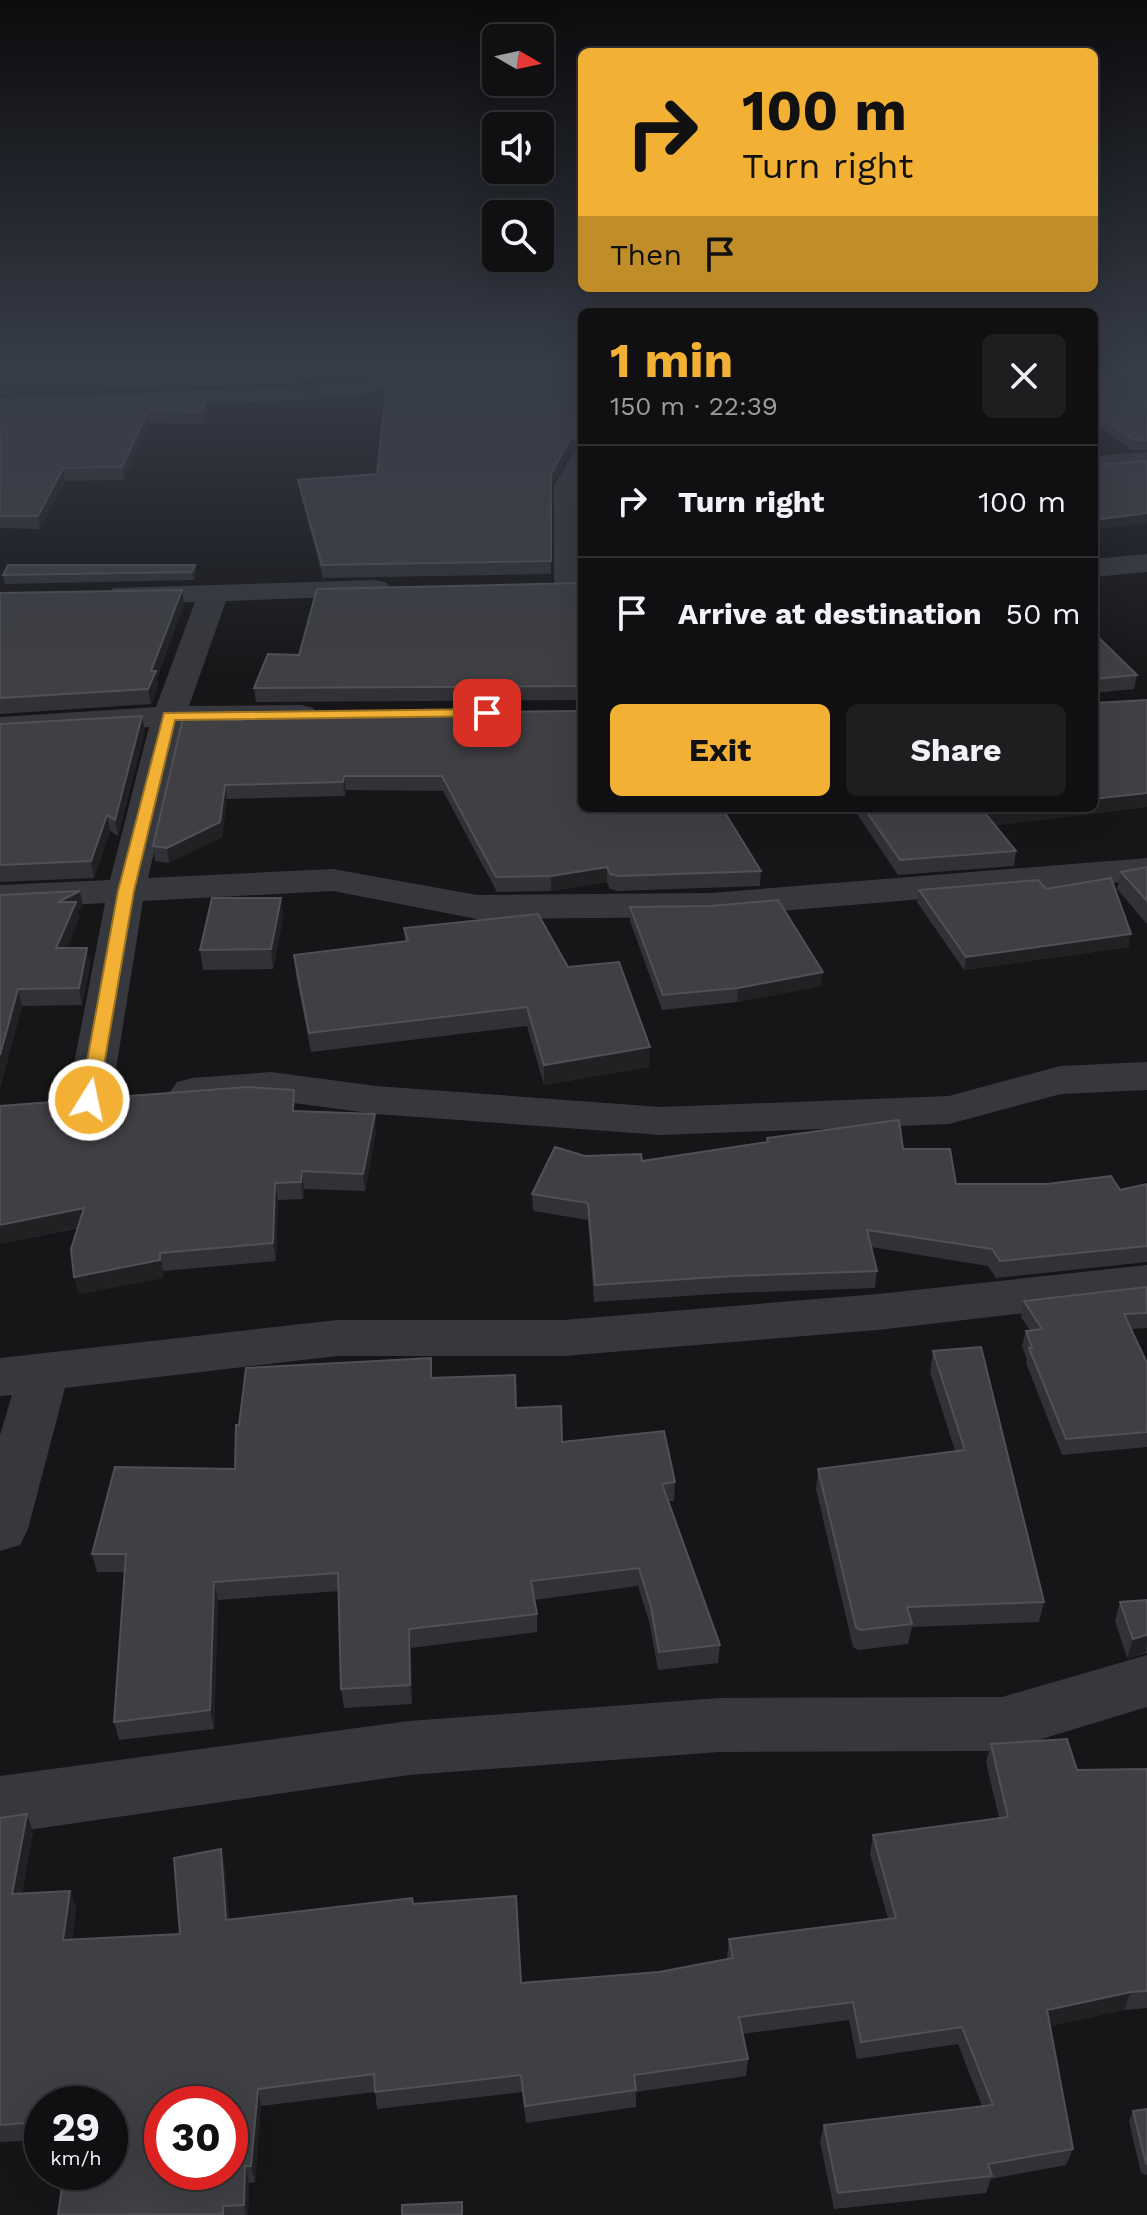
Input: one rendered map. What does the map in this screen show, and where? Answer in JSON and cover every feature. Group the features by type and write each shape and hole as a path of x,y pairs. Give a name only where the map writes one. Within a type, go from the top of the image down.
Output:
{"street":[{"path":"538,586 576,585 575,486"},
{"path":"1098,568 1147,563"},
{"path":"103,595 399,588"},
{"path":"89,1100 126,891 169,716 214,592"},
{"path":"0,727 169,716 328,715"},
{"path":"0,897 333,880 477,907 710,905 1147,869"},
{"path":"45,1103 271,1086 376,1100 661,1121 949,1110 1060,1080 1147,1076"},
{"path":"0,1529 22,1374 337,1338 563,1338 878,1312 1147,1282"},
{"path":"0,1805 409,1748 719,1725 1002,1724 1147,1681"}],"building":[{"path":"0,471 61,471 38,516 0,516"},
{"path":"377,471 552,471 551,561 322,565 298,480 377,474"},
{"path":"1098,471 1147,471 1147,513 1098,519"},
{"path":"8,565 195,565 192,572 3,575"},
{"path":"578,583 578,686 254,688 268,654 299,655 317,589"},
{"path":"182,590 151,671 156,671 148,689 0,698 0,593"},
{"path":"1098,637 1137,675 1098,679"},
{"path":"1147,700 1147,793 1098,799 1098,703"},
{"path":"578,711 578,812 724,812 761,871 619,876 610,874 607,867 551,876 496,877 442,776 344,776 343,782 225,785 220,822 167,848 153,846 183,718 241,720 244,714"},
{"path":"142,716 115,820 107,815 91,861 0,865 0,724"},
{"path":"867,812 984,812 1016,851 900,860"},
{"path":"1147,867 1147,901 1121,872"},
{"path":"1111,878 1131,934 966,957 919,890 1038,880 1046,889"},
{"path":"80,891 58,902 76,902 56,948 87,948 79,988 18,989 0,1055 0,895"},
{"path":"212,898 281,898 271,949 200,950"},
{"path":"778,900 823,972 738,988 663,995 630,907 711,906"},
{"path":"538,914 568,967 619,962 650,1047 544,1065 527,1007 309,1033 294,955 408,941 404,928"},
{"path":"247,1087 294,1090 293,1111 375,1114 363,1174 302,1171 301,1182 275,1183 273,1243 160,1253 160,1260 74,1277 71,1249 84,1208 0,1225 0,1106"},
{"path":"899,1120 903,1149 950,1149 956,1184 1047,1184 1111,1176 1120,1190 1147,1184 1147,1246 1000,1261 992,1249 867,1230 877,1271 595,1285 588,1203 532,1194 555,1147 585,1156 641,1154 642,1161 768,1142 767,1138"},
{"path":"1146,1287 1147,1313 1124,1314 1147,1363 1147,1432 1066,1439 1029,1348 1032,1348 1026,1331 1042,1329 1024,1301"},
{"path":"981,1347 1044,1602 907,1607 912,1624 861,1630 856,1627 818,1469 965,1450 933,1351"},
{"path":"431,1358 431,1378 515,1375 516,1408 561,1406 562,1442 664,1431 675,1482 662,1484 720,1645 659,1652 651,1607 639,1568 531,1581 537,1614 409,1629 410,1685 341,1689 338,1573 214,1582 210,1710 114,1722 126,1554 92,1554 115,1467 235,1469 236,1425 239,1425 246,1368"},
{"path":"1147,1600 1147,1635 1133,1639 1120,1602"},
{"path":"1067,1739 1077,1770 1147,1769 1147,1991 1047,2010 1073,2149 988,2164 992,2176 838,2193 824,2125 993,2105 962,2027 861,2042 853,2002 739,2017 748,2059 634,2075 636,2090 525,2106 521,2075 375,2092 374,2074 258,2089 251,2166 248,2166 248,2086 144,2086 144,2190 244,2190 244,2205 223,2206 223,2214 58,2215 61,2190 128,2190 128,2086 24,2086 24,2123 0,2125 0,1818 27,1814 12,1894 70,1891 63,1940 180,1934 174,1858 221,1849 226,1920 412,1898 413,1904 516,1896 521,1983 659,1972 733,1958 729,1939 896,1918 873,1835 1008,1817 991,1744"},
{"path":"1147,2109 1147,2164 1133,2111"},
{"path":"462,2202 462,2215 402,2215 402,2205"}],"route":[{"path":"89,1100 126,891 169,716 487,713"}]}
